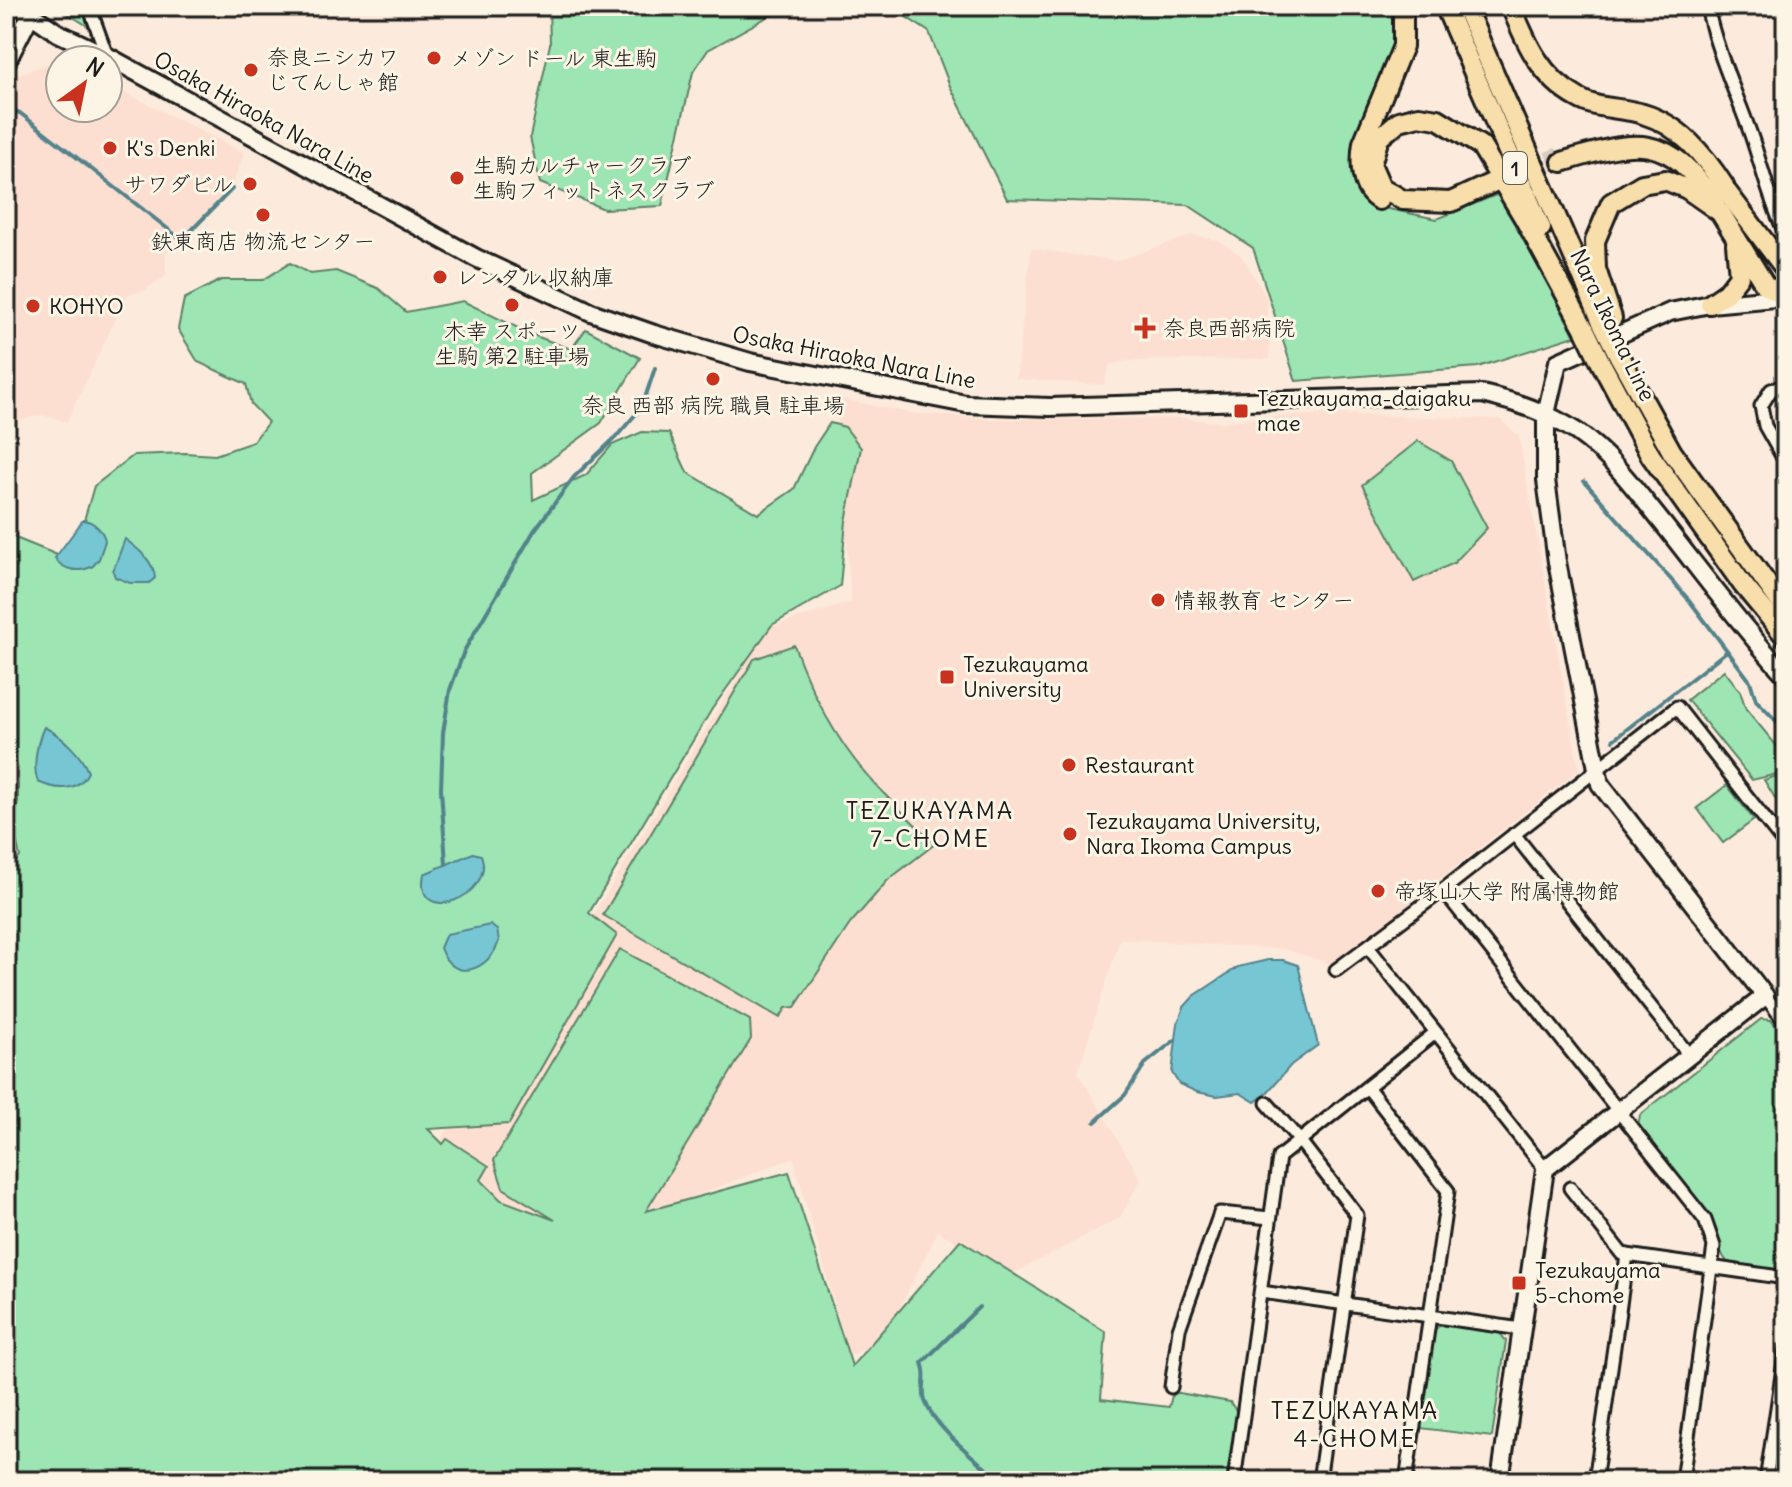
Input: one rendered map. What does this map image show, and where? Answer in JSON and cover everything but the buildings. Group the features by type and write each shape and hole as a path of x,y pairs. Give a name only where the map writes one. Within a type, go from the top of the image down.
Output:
{"main road":[{"path":"1403,6 1403,46 1363,143 1360,159 1364,180 1373,197 1399,210 1447,213 1496,186 1451,202 1403,200 1381,187 1371,164 1379,138 1399,121 1419,116 1438,119 1481,146 1524,218 1599,323 1616,357"},
{"name":"Nara Ikoma Line","path":"1445,6 1616,357 1672,452 1786,610"},
{"name":"Nara Ikoma Line","path":"1465,6 1599,323"},
{"path":"1511,6 1524,39 1538,63 1555,82 1579,100 1643,114 1670,127 1706,158 1786,270"},
{"name":"Osaka Hiraoka Nara Line","path":"28,8 58,33 81,44"},
{"path":"6,63 28,8"},
{"name":"Osaka Hiraoka Nara Line","path":"124,65 476,258 591,312 729,356 966,404 1066,406 1482,394 1516,402 1546,414 1585,439 1620,470 1739,625 1786,676"},
{"path":"1724,186 1685,150 1652,137 1627,138 1560,159 1633,145 1664,150 1697,176 1765,285 1786,297"},
{"path":"1599,323 1595,241 1611,203 1642,184 1665,180 1687,189 1720,212 1738,249 1739,276 1726,293 1710,304"},
{"path":"1500,1481 1545,1169 1765,996 1600,784 1552,529 1546,480 1546,414 1558,362 1670,312 1710,304 1786,297"},
{"name":"Nara Ikoma Line","path":"1616,357 1651,456 1743,585 1786,637"}],"street":[{"path":"89,6 103,44"},
{"path":"1707,6 1713,36 1751,136 1771,203 1786,235"},
{"path":"1786,385 1771,390 1761,406 1765,426 1786,463"},
{"path":"1336,970 1677,707 1786,846"},
{"path":"1514,834 1689,1055"},
{"path":"1443,890 1705,1220 1714,1246 1682,1479 1715,1481"},
{"path":"1368,947 1545,1169"},
{"path":"1765,996 1786,1023"},
{"path":"1234,1481 1279,1157 1435,1033"},
{"path":"1368,1088 1448,1191 1406,1481"},
{"path":"1267,1103 1357,1215 1319,1481"},
{"path":"1570,1188 1622,1254 1786,1278"},
{"path":"1171,1387 1179,1329 1220,1213 1270,1218"},
{"path":"1595,1481 1627,1255"},
{"path":"1261,1292 1521,1329"},
{"path":"1766,1481 1786,1348"}],"shaded area":[{"path":"44,65 44,124 124,124 124,92 245,153 232,186 166,253 166,276 144,291 127,295 67,422 42,415 20,420 6,415 6,98 19,74"},
{"name":"奈良西部病院","path":"1192,235 1218,240 1242,256 1266,297 1270,359 1126,361 1110,365 1104,385 1016,379 1031,248 1116,261"},
{"name":"Tezukayama University, Nara Ikoma Campus","path":"836,398 911,413 993,419 1183,418 1219,422 1337,414 1500,419 1519,436 1579,770 1332,964 1283,949 1120,939 1078,1072 1141,1179 1120,1218 1011,1275 938,1231 881,1345 849,1355 793,1158 569,1245 415,1178 596,911 767,628 851,602"}],"green space":[{"path":"64,6 85,6 91,28 65,12"},
{"path":"549,6 787,6 708,50 693,72 662,206 604,209 540,183 530,137 550,44"},
{"path":"889,6 1349,6 1359,10 1359,6 1393,6 1398,42 1351,148 1356,180 1384,208 1437,219 1501,193 1575,336 1478,367 1296,381 1253,248 1188,205 1007,199 950,86 929,32"},
{"path":"290,263 310,274 336,271 378,288 406,312 463,301 530,334 571,349 586,329 640,358 601,423 532,473 533,500 586,475 612,445 642,432 669,433 687,472 758,514 794,489 814,447 830,423 845,427 861,448 846,521 840,586 772,625 712,709 589,913 617,935 509,1124 428,1129 443,1144 447,1139 489,1166 481,1180 501,1200 555,1220 503,1188 494,1160 620,949 750,1020 751,1039 646,1211 789,1172 852,1366 960,1240 1106,1332 1101,1399 1169,1407 1173,1392 1230,1402 1237,1412 1227,1481 6,1481 6,870 20,857 13,826 18,802 18,769 14,756 6,755 6,530 18,539 82,565 85,517 94,486 134,455 215,455 253,442 268,422 251,404 246,384 198,362 178,329 184,299 221,280 263,280"},
{"path":"1418,441 1451,461 1487,528 1454,563 1414,582 1362,485"},
{"path":"794,645 818,700 849,752 881,791 935,844 888,880 850,924 795,1007 786,1008 780,1018 603,915 754,659"},
{"path":"1724,670 1740,691 1746,709 1786,757 1786,772 1752,780 1687,700"},
{"path":"1786,773 1786,816 1764,780"},
{"path":"1727,785 1754,820 1723,843 1697,808"},
{"path":"1761,1019 1771,1020 1786,1038 1786,1271 1728,1263 1707,1214 1638,1126 1640,1115"},
{"path":"1442,1324 1499,1332 1506,1341 1492,1437 1420,1428 1434,1330"}],"water":[{"path":"83,520 97,527 105,541 93,566 72,570 62,566 55,558"},
{"path":"125,539 152,566 155,578 149,583 130,583 115,577 113,571"},
{"path":"44,727 70,746 85,765 88,772 73,787 52,787 38,782 36,754"},
{"path":"473,853 481,855 483,870 477,883 467,894 454,900 441,903 431,900 424,891 424,874"},
{"path":"490,925 497,930 499,941 487,960 479,966 462,970 446,959 440,948 446,934"},
{"path":"1283,960 1298,965 1318,1045 1291,1065 1255,1102 1240,1093 1217,1096 1179,1084 1172,1073 1178,1023 1184,1007 1194,996 1238,967"}],"waterway":[{"path":"6,108 20,113 182,240 232,189"},
{"path":"446,864 441,789 443,733 450,690 464,651 534,531 574,477 642,407 655,368"},
{"path":"1584,481 1689,600 1750,681 1756,700 1786,731"},
{"path":"1613,740 1727,651"},
{"path":"1095,1122 1125,1095 1145,1064 1175,1040"},
{"path":"979,1307 922,1363 924,1396 938,1423 1000,1481"}],"tunnel":[{"path":"1523,171 1559,156"}],"place":[{"name":"メゾン ドール 東生駒","path":"434,58"},
{"name":"奈良ニシカワ じてんしゃ館","path":"251,70"},
{"name":"K's Denki","path":"110,148"},
{"name":"生駒カルチャークラブ 生駒フィットネスクラブ","path":"457,178"},
{"name":"サワダビル","path":"250,184"},
{"name":"鉄東商店 物流センター","path":"263,215"},
{"name":"レンタル 収納庫","path":"440,277"},
{"name":"木幸 スポーツ 生駒 第2 駐車場","path":"512,305"},
{"name":"KOHYO","path":"33,306"},
{"name":"奈良西部病院","path":"1145,328"},
{"name":"奈良 西部 病院 職員 駐車場","path":"713,379"},
{"name":"Tezukayama-daigaku mae","path":"1241,411"},
{"name":"情報教育 センター","path":"1158,600"},
{"name":"Tezukayama University","path":"947,677"},
{"name":"Restaurant","path":"1069,765"},
{"name":"Tezukayama University, Nara Ikoma Campus","path":"1070,834"},
{"name":"帝塚山大学 附属博物館","path":"1378,891"},
{"name":"Tezukayama 5-chome","path":"1519,1283"}],"district":[{"name":"TEZUKAYAMA 7-CHOME","path":"930,824"},
{"name":"TEZUKAYAMA 4-CHOME","path":"1355,1424"}]}
